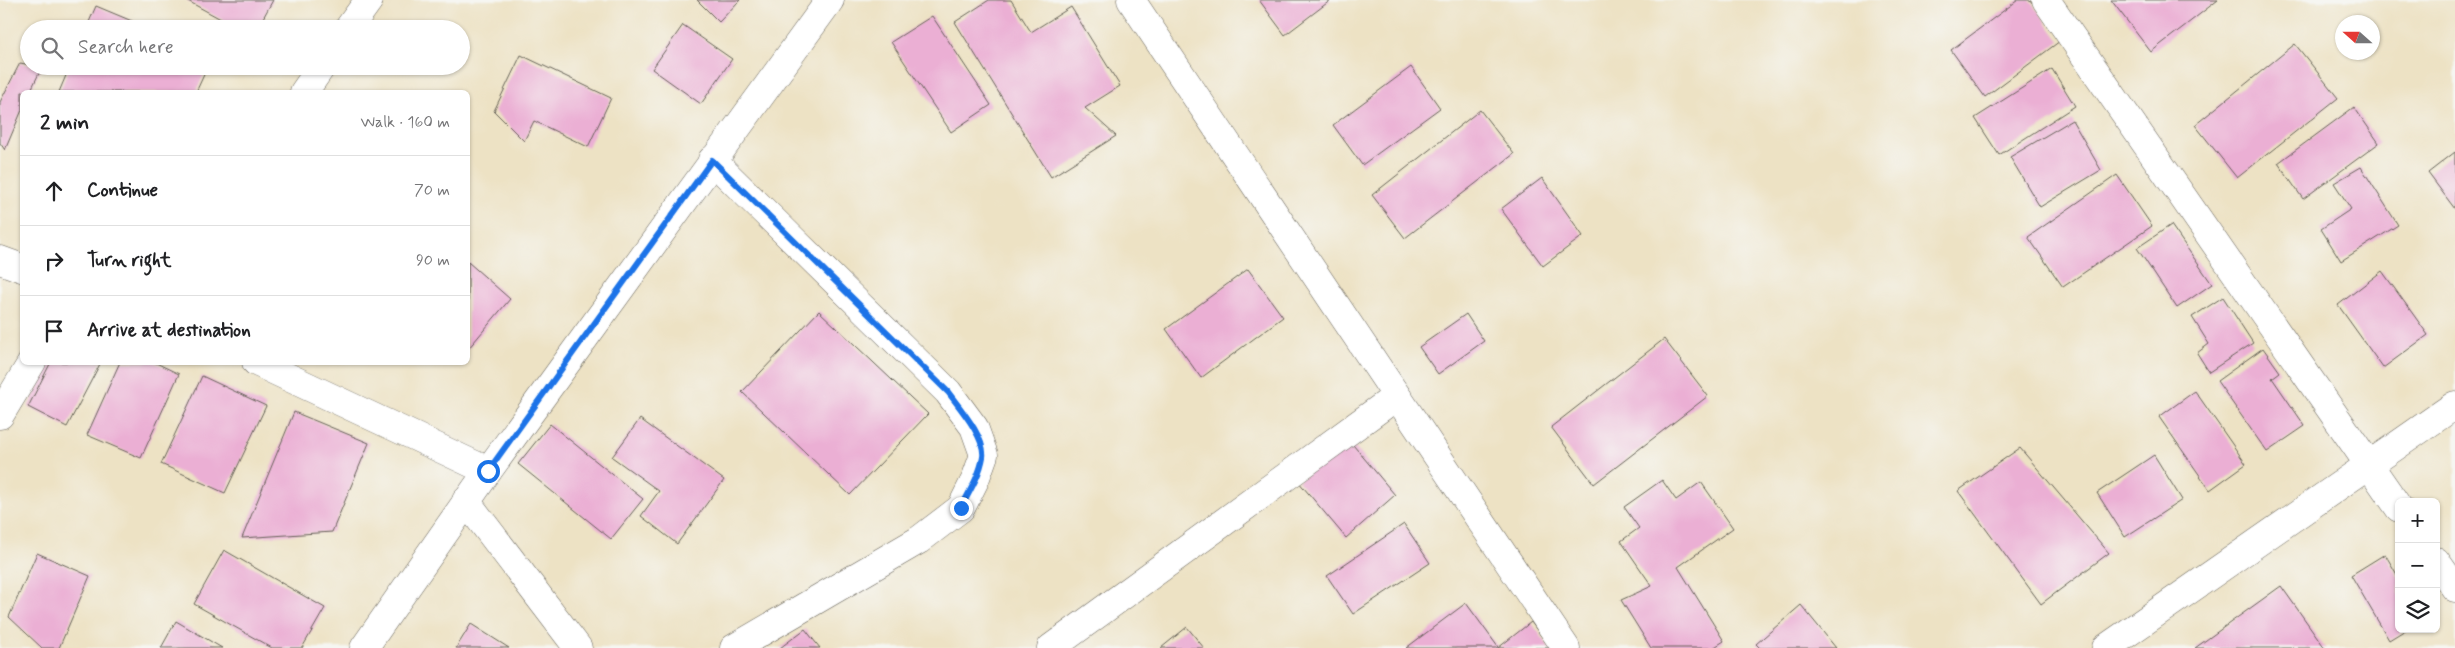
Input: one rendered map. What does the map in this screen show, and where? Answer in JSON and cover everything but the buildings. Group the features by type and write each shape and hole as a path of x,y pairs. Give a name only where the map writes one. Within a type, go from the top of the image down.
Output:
{"street":[{"path":"355,20 369,0"},
{"path":"364,648 466,501 830,0"},
{"path":"1132,0 1566,648"},
{"path":"2046,0 2395,502"},
{"path":"305,90 316,75"},
{"path":"712,160 948,392 974,428 984,455 975,480 961,508 919,540 734,648"},
{"path":"0,260 20,267"},
{"path":"0,415 30,365"},
{"path":"262,365 488,471"},
{"path":"1052,648 1397,396"},
{"path":"2106,648 2455,405"},
{"path":"466,501 578,648"},
{"path":"2440,567 2455,588"}],"route":[{"path":"488,471 712,160 948,392 974,428 984,455 975,480 961,508"}]}
